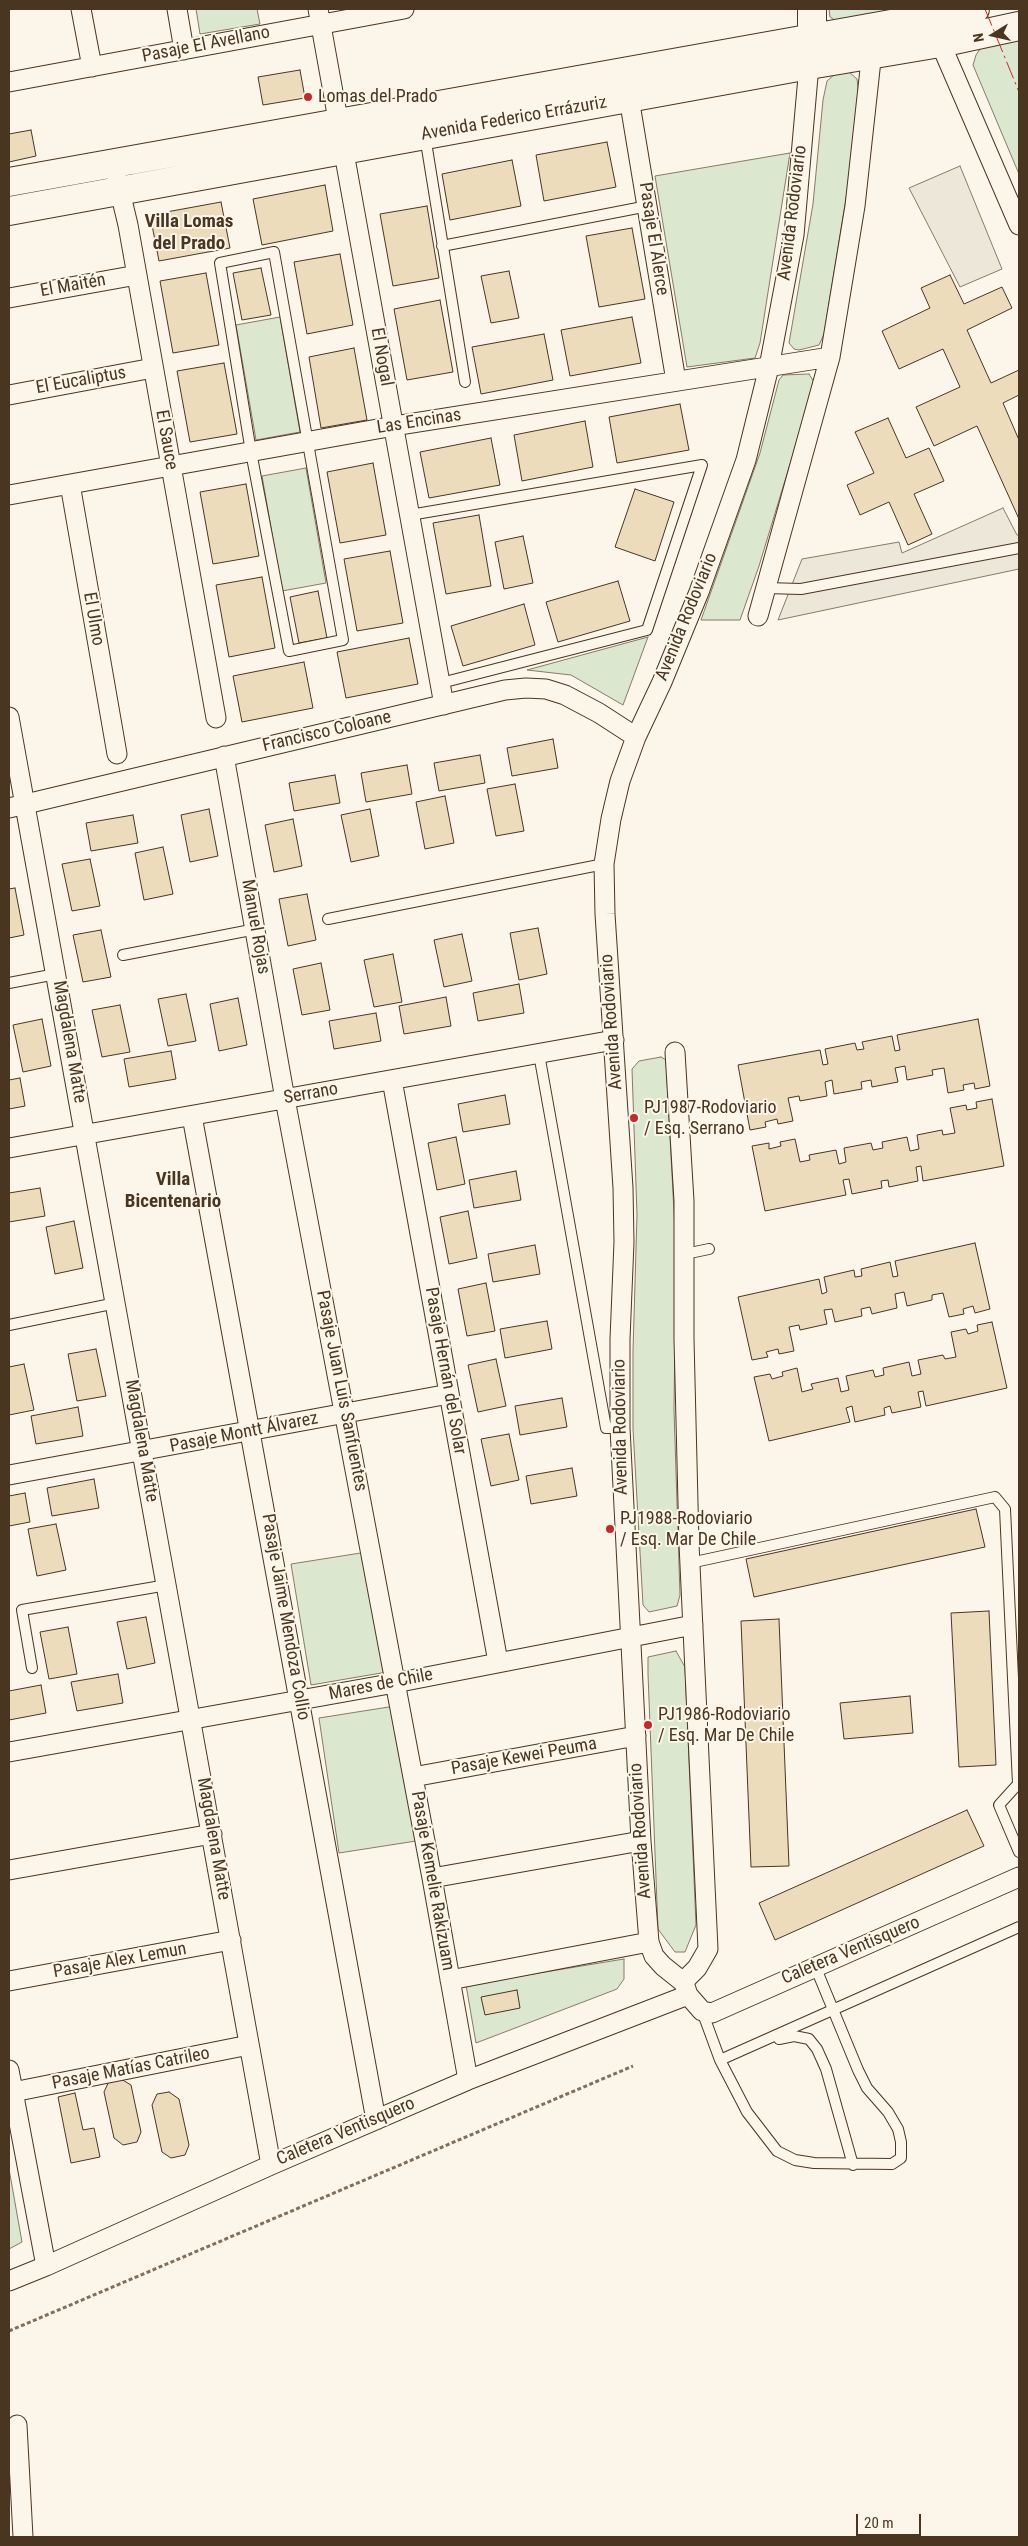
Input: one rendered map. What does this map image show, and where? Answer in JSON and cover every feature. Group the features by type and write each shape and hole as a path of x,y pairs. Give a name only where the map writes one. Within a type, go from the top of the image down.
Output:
{"street":[{"path":"81,9 92,67"},
{"path":"178,9 184,50"},
{"name":"Pasaje El Avellano","path":"9,82 184,50 319,17 404,9"},
{"name":"Avenida Rodoviario","path":"686,1989 654,1956 649,1942 641,1840 620,1428 620,1339 624,1242 614,1040 605,914 604,864 611,819 620,781 636,737 662,682 699,592 746,460 769,367 794,235 812,38 812,9"},
{"name":"Avenida Federico Errázuriz","path":"9,182 874,27 929,13 976,9"},
{"path":"929,13 940,43 1019,225"},
{"name":"El Nogal","path":"319,17 444,705"},
{"name":"Avenida Federico Errázuriz","path":"9,211 809,64 940,43 1019,26"},
{"path":"758,616 830,357 855,206 873,54 874,27"},
{"name":"Pasaje El Alerce","path":"629,98 676,381"},
{"name":"El Sauce","path":"114,163 137,275 216,718"},
{"name":"El Maitén","path":"9,298 137,275"},
{"name":"Las Encinas","path":"9,495 394,426 830,357"},
{"name":"El Eucaliptus","path":"9,394 153,368"},
{"name":"El Ulmo","path":"70,484 117,754"},
{"name":"Francisco Coloane","path":"17,806 505,690 546,689 583,704 636,737"},
{"name":"Magdalena Matte","path":"9,717 17,806 56,974 271,2165"},
{"name":"Manuel Rojas","path":"224,756 285,1099"},
{"name":"Serrano","path":"9,1148 614,1040"},
{"path":"676,1052 684,1201 685,1430 708,1949 686,1989 702,2011"},
{"name":"Pasaje Hernán del Solar","path":"392,1080 498,1662"},
{"name":"Pasaje Juan Luis Sanfuentes","path":"285,1099 396,1683"},
{"name":"Pasaje Jaime Mendoza Collio","path":"192,1116 376,2120"},
{"name":"Pasaje Montt Álvarez","path":"9,1475 143,1452 449,1394"},
{"name":"Mares de Chile","path":"9,1752 396,1683 693,1625"},
{"name":"Pasaje Kemelie Rakizuam","path":"396,1683 468,2080"},
{"name":"Pasaje Kewei Peuma","path":"413,1777 636,1736"},
{"path":"9,1870 212,1834"},
{"path":"432,1878 641,1840"},
{"name":"Caletera Ventisquero","path":"702,2011 712,2013 1019,1877"},
{"name":"Pasaje Alex Lemun","path":"9,1982 231,1940"},
{"path":"450,1980 649,1942"},
{"name":"Caletera Ventisquero","path":"9,2280 46,2266 271,2165 468,2080 686,1989"},
{"name":"Pasaje Matías Catrileo","path":"13,2092 249,2045"},
{"path":"9,2070 46,2266"},
{"path":"17,2425 24,2537"}],"lane":[{"path":"425,135 465,382"},
{"path":"442,246 648,206"},
{"path":"274,252 343,640 289,650 251,452 220,263 274,252"},
{"path":"410,515 702,466 646,630 441,683"},
{"path":"766,588 801,589 1019,548"},
{"path":"328,919 604,864"},
{"path":"123,955 256,929"},
{"path":"9,983 56,974"},
{"path":"539,1054 606,1428 620,1428"},
{"path":"685,1254 709,1249"},
{"path":"9,1325 116,1303"},
{"path":"690,1563 995,1497 1005,1509 1018,1784 999,1805 1019,1852"},
{"path":"32,1668 22,1610 167,1585"},
{"path":"720,2060 1019,1928"},
{"path":"702,2011 720,2060 747,2112 777,2151 795,2160 814,2163 892,2164 901,2158 902,2142 898,2129 888,2112 867,2088 815,1966"},
{"path":"757,2044 794,2036 809,2039 817,2049 826,2069 853,2164"}],"path":[{"path":"9,2331 633,2066"}],"green space":[{"path":"196,9 257,9 260,24 200,34"},
{"path":"829,9 895,9 836,21 830,17"},
{"path":"1019,40 1019,174 973,65 976,55 982,46"},
{"path":"848,71 857,79 858,88 854,149 824,334 819,345 799,350 794,349 789,343 813,204 823,100 827,81 835,74"},
{"path":"790,153 760,343 755,358 687,367 655,176"},
{"path":"280,317 300,432 256,440 236,325"},
{"path":"809,374 814,382 811,395 759,566 740,620 701,620 760,453 779,380 783,375"},
{"path":"306,468 326,583 282,591 262,476"},
{"path":"648,637 623,705 571,675 527,670"},
{"path":"661,1057 666,1060 676,1250 674,1410 680,1595 677,1606 649,1612 643,1605 633,1429 637,1215 632,1069 639,1061"},
{"path":"367,1552 387,1672 311,1685 291,1564"},
{"path":"676,1651 685,1667 696,1925 685,1952 675,1952 658,1929 648,1674 648,1657"},
{"path":"395,1706 416,1841 339,1853 319,1718"},
{"path":"624,1959 624,1979 617,1989 476,2043 466,1985"},
{"path":"9,2169 22,2242 9,2249"}],"shaded area":[{"path":"960,166 1002,269 960,287 909,188"},
{"path":"1003,508 1017,535 1019,535 1019,569 778,620 802,559 899,542 902,553"}],"building":[{"path":"300,70 305,98 263,105 258,77"},
{"path":"31,130 36,156 9,162 9,134"},
{"path":"607,142 616,187 544,201 536,155"},
{"path":"512,160 521,206 450,220 442,174"},
{"path":"325,185 333,231 262,245 253,199"},
{"path":"221,202 230,248 159,261 150,215"},
{"path":"427,206 439,278 393,286 380,214"},
{"path":"632,228 645,299 599,307 586,236"},
{"path":"340,254 353,325 307,334 294,262"},
{"path":"261,268 271,315 242,320 233,273"},
{"path":"509,271 519,318 491,323 481,276"},
{"path":"206,273 219,345 173,353 160,281"},
{"path":"950,275 964,304 1002,287 1012,308 967,330 991,383 1019,370 1019,395 1003,403 1019,440 1019,519 977,426 934,446 916,407 960,387 943,349 899,369 882,331 930,308 921,288"},
{"path":"440,300 453,372 407,380 394,309"},
{"path":"632,317 641,363 570,376 561,330"},
{"path":"544,334 553,380 481,394 472,347"},
{"path":"354,348 367,420 321,428 309,357"},
{"path":"224,363 237,434 190,442 177,371"},
{"path":"680,404 689,450 617,463 609,417"},
{"path":"888,418 906,458 929,448 944,481 914,494 932,534 908,545 889,502 860,515 847,485 874,473 855,432"},
{"path":"585,421 593,467 522,481 514,435"},
{"path":"491,438 500,485 429,498 420,452"},
{"path":"373,463 386,535 340,543 327,472"},
{"path":"246,484 259,556 213,564 200,492"},
{"path":"635,489 674,502 655,561 615,547"},
{"path":"479,515 491,586 446,594 433,523"},
{"path":"523,536 533,583 504,589 495,542"},
{"path":"390,551 403,623 357,631 344,559"},
{"path":"262,577 275,648 229,657 216,585"},
{"path":"618,581 630,621 558,642 546,602"},
{"path":"318,591 327,638 299,643 290,597"},
{"path":"524,604 535,645 463,666 451,626"},
{"path":"409,638 418,684 346,698 337,652"},
{"path":"304,662 313,708 242,722 233,676"},
{"path":"553,739 558,768 512,776 507,748"},
{"path":"480,755 485,783 439,791 434,763"},
{"path":"407,765 412,794 366,802 361,773"},
{"path":"335,775 340,803 294,811 289,783"},
{"path":"515,784 524,831 496,836 487,789"},
{"path":"445,796 454,843 425,849 416,802"},
{"path":"209,809 218,856 190,862 181,815"},
{"path":"370,809 379,856 351,862 341,815"},
{"path":"133,815 138,843 91,851 86,823"},
{"path":"293,819 302,866 274,872 265,825"},
{"path":"163,847 173,894 144,900 135,853"},
{"path":"90,859 100,906 72,911 62,864"},
{"path":"15,888 24,935 9,938 9,889"},
{"path":"307,894 316,940 288,946 279,899"},
{"path":"538,928 547,974 519,980 510,933"},
{"path":"101,930 111,977 83,982 73,935"},
{"path":"462,934 472,981 444,987 434,940"},
{"path":"393,954 402,1002 374,1007 364,960"},
{"path":"321,963 330,1010 302,1015 293,969"},
{"path":"519,984 524,1013 478,1021 473,993"},
{"path":"186,994 196,1041 168,1046 158,999"},
{"path":"446,997 451,1026 404,1034 399,1006"},
{"path":"238,998 247,1045 219,1051 210,1004"},
{"path":"120,1005 130,1052 102,1057 92,1010"},
{"path":"376,1013 381,1041 334,1049 329,1021"},
{"path":"42,1019 51,1066 23,1072 13,1025"},
{"path":"978,1019 990,1086 975,1089 974,1083 963,1085 964,1090 948,1093 944,1068 932,1070 933,1075 907,1080 905,1066 895,1068 898,1082 872,1087 871,1080 861,1082 862,1089 834,1094 832,1080 825,1082 827,1096 800,1101 799,1096 788,1098 793,1121 778,1124 777,1119 765,1122 766,1127 750,1130 738,1065 820,1050 823,1065 828,1064 825,1049 855,1043 857,1050 864,1049 862,1042 892,1036 895,1051 900,1050 897,1035"},
{"path":"171,1051 176,1079 129,1087 124,1059"},
{"path":"20,1078 25,1106 9,1109 9,1080"},
{"path":"505,1095 510,1124 463,1132 458,1104"},
{"path":"992,1099 1004,1166 923,1181 921,1166 916,1167 918,1181 889,1187 888,1180 881,1181 882,1188 852,1194 849,1179 843,1180 846,1195 765,1211 752,1146 769,1143 769,1149 781,1146 780,1142 795,1139 800,1162 810,1160 809,1155 836,1150 839,1164 846,1162 844,1148 871,1143 873,1150 883,1148 882,1142 907,1137 910,1151 919,1149 917,1135 942,1130 943,1135 955,1133 950,1108 966,1105 967,1110 977,1108 976,1102"},
{"path":"456,1137 465,1184 437,1190 428,1143"},
{"path":"516,1171 521,1200 474,1208 469,1180"},
{"path":"40,1188 45,1216 9,1222 9,1193"},
{"path":"468,1211 477,1258 449,1264 440,1217"},
{"path":"74,1221 83,1268 55,1274 46,1227"},
{"path":"975,1243 990,1309 975,1313 973,1306 963,1309 964,1314 949,1317 943,1293 932,1295 932,1300 907,1306 904,1292 895,1294 897,1308 872,1314 870,1307 861,1309 862,1316 835,1322 832,1309 824,1310 827,1324 800,1330 799,1325 789,1327 794,1351 779,1354 778,1349 766,1352 768,1357 752,1360 738,1297 819,1279 822,1294 827,1292 824,1277 854,1270 855,1277 862,1276 861,1269 890,1262 893,1277 898,1276 895,1261"},
{"path":"535,1245 540,1274 493,1282 488,1254"},
{"path":"486,1283 495,1331 467,1336 458,1289"},
{"path":"547,1321 552,1349 505,1358 500,1329"},
{"path":"992,1322 1007,1388 926,1406 923,1391 918,1392 921,1407 892,1413 890,1406 884,1408 885,1415 855,1422 852,1406 846,1408 850,1422 769,1441 754,1377 770,1374 772,1379 783,1376 782,1372 797,1368 802,1392 813,1389 811,1384 838,1378 841,1392 849,1390 846,1376 873,1370 875,1377 884,1375 883,1368 909,1362 912,1376 921,1374 918,1360 943,1355 945,1359 956,1357 951,1332 966,1329 968,1334 978,1331 977,1325"},
{"path":"96,1349 106,1396 77,1401 68,1354"},
{"path":"496,1359 506,1406 478,1412 468,1365"},
{"path":"24,1364 34,1410 9,1415 9,1367"},
{"path":"562,1398 567,1427 520,1435 515,1406"},
{"path":"78,1407 83,1436 36,1444 31,1416"},
{"path":"509,1434 519,1480 491,1486 481,1439"},
{"path":"572,1468 577,1496 531,1504 526,1476"},
{"path":"94,1479 99,1508 52,1516 47,1488"},
{"path":"25,1493 30,1522 9,1526 9,1496"},
{"path":"976,1509 985,1547 754,1597 746,1559"},
{"path":"56,1524 66,1570 37,1576 28,1529"},
{"path":"989,1611 996,1765 959,1767 951,1613"},
{"path":"146,1617 155,1663 127,1669 117,1622"},
{"path":"779,1619 789,1866 751,1867 741,1621"},
{"path":"68,1627 77,1674 49,1679 40,1632"},
{"path":"118,1674 123,1703 77,1711 71,1682"},
{"path":"41,1685 46,1713 9,1720 9,1691"},
{"path":"910,1696 913,1733 844,1739 840,1703"},
{"path":"967,1810 984,1846 775,1940 759,1903"},
{"path":"517,1990 520,2008 485,2015 481,1997"},
{"path":"121,2079 131,2085 141,2132 137,2142 123,2145 114,2138 104,2092 109,2081"},
{"path":"169,2092 179,2099 189,2145 185,2155 171,2158 162,2152 152,2105 157,2094"},
{"path":"75,2093 83,2130 94,2128 100,2157 71,2163 58,2097"}],"power":[{"path":"985,9 1019,92"}],"place":[{"name":"Lomas del Prado","path":"308,97"},
{"name":"PJ1987-Rodoviario / Esq. Serrano","path":"634,1118"},
{"name":"PJ1988-Rodoviario / Esq. Mar De Chile","path":"610,1529"},
{"name":"PJ1986-Rodoviario / Esq. Mar De Chile","path":"648,1725"}],"district":[{"name":"Villa Lomas del Prado","path":"189,233"},
{"name":"Villa Bicentenario","path":"173,1191"}]}
